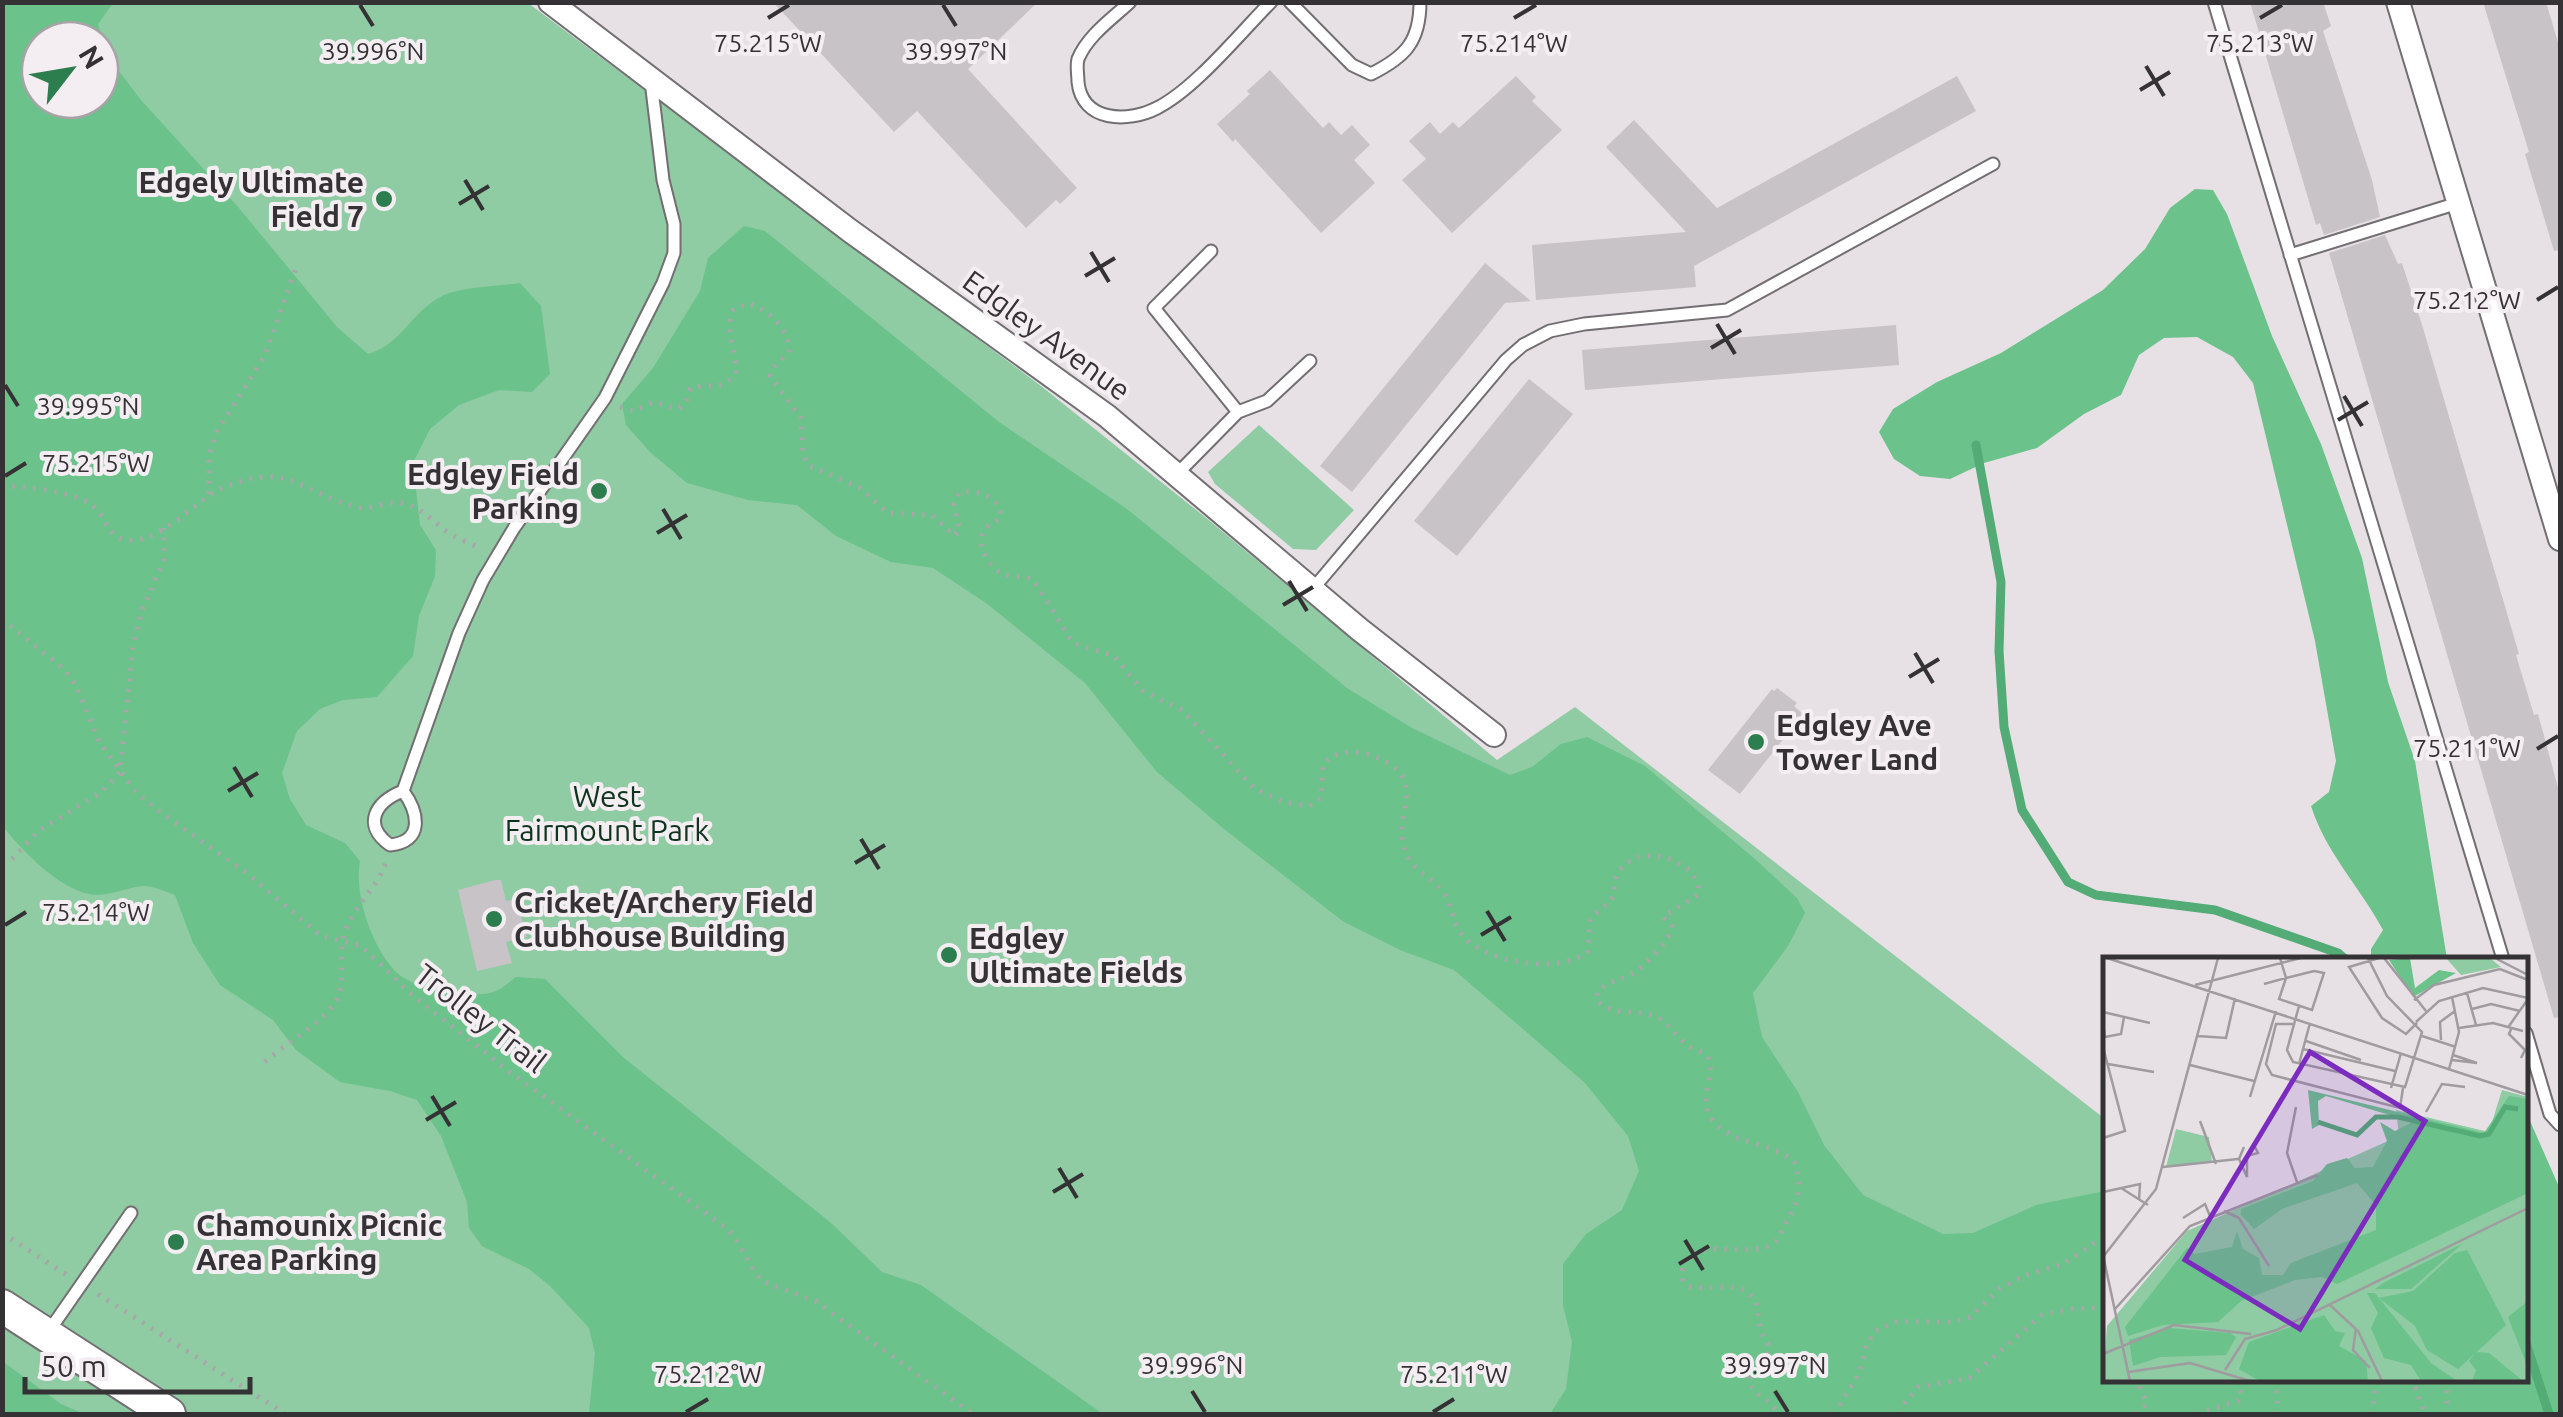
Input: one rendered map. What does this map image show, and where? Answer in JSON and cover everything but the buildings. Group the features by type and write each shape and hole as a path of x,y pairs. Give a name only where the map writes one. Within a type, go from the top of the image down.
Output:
{"street":[{"name":"Edgley Avenue","path":"550,2 849,230 1049,371 1494,735"},
{"path":"2398,2 2560,538"},
{"path":"2,1306 170,1414"}],"lane":[{"path":"1130,2 1091,37 1076,62 1079,92 1090,108 1105,116 1124,117 1154,110 1177,96 1271,2"},
{"path":"1290,2 1352,65 1371,74 1407,50 1420,27 1420,2"},
{"path":"2214,2 2502,957"},
{"path":"403,791 413,804 416,828 410,839 390,845 374,828 373,816 379,805 403,791 459,634 496,554 605,398 674,253 674,224 663,180 651,81"},
{"path":"1312,590 1506,360 1523,345 1550,332 1584,324 1727,310 1993,164"},
{"path":"2290,255 2459,203"},
{"path":"1211,251 1154,308 1238,412"},
{"path":"1178,473 1238,412 1267,401 1310,360"},
{"path":"2528,1040 2550,1114 2560,1125"},
{"path":"46,1335 131,1213"}],"path":[{"path":"210,494 209,457 216,433 264,357 296,268"},
{"path":"605,398 625,410 633,411 653,402 671,409 682,408 690,388 718,387 736,374 729,337 733,310 748,302 764,310 779,323 790,348 771,368 770,376 801,418 803,454 808,465 860,488 888,512 932,515 954,536 960,530 954,504 959,493 971,490 992,498 1000,506 1001,517 983,532 981,541 994,568 1002,574 1033,580 1073,643 1114,656 1143,691 1182,710 1254,788 1283,802 1309,806 1320,798 1326,760 1354,753 1386,760 1404,780 1407,792 1402,839 1413,865 1446,894 1453,922 1480,952 1541,964 1576,961 1588,951 1587,924 1595,911 1614,897 1616,874 1631,859 1654,854 1694,875 1699,894 1663,917 1672,926 1668,940 1638,970 1602,987 1597,993 1598,1000 1602,1006 1617,1011 1650,1013 1704,1054 1710,1065 1707,1107 1715,1123 1732,1135 1781,1152 1795,1163 1796,1206 1777,1241 1763,1248 1698,1252 1682,1271 1687,1286 1694,1290 1726,1284 1746,1292 1759,1306 1761,1332 1770,1352 1752,1368 1749,1384 1774,1404 1778,1414"},
{"path":"2,486 82,500 99,512 108,530 124,540 146,538 210,494 236,483 282,475 360,508 404,502 447,532 496,554"},
{"path":"12,859 40,830 100,792 120,772 134,645 142,610 164,560 164,528"},
{"name":"Trolley Trail","path":"2,618 64,669 76,685 99,741 134,790 156,809 244,871 320,936 361,946 403,987 507,1070 725,1227 743,1246 757,1276 764,1282 816,1301 974,1414"},
{"path":"2,630 17,629"},
{"path":"265,1062 337,1000 342,942 358,906 378,883 390,845"},
{"path":"2,1233 285,1414"},
{"path":"1834,1414 1860,1374 1866,1346 1875,1331 1898,1321 1952,1322 1970,1317 1999,1289 2026,1275 2063,1264 2103,1236"},
{"path":"1902,1414 1904,1404 1918,1387 1969,1378 2042,1315 2103,1305"},
{"path":"2136,1414 2147,1404 2142,1382"},
{"path":"2197,1414 2238,1401 2242,1394 2236,1382"},
{"path":"2276,1382 2278,1414"},
{"path":"2372,1414 2375,1392 2382,1382"},
{"path":"2408,1382 2416,1389 2425,1414"},
{"path":"2447,1414 2448,1382"}],"green space":[{"path":"2,3 113,3 101,20 20,20 20,120 120,120 120,73 337,327 368,354 389,343 431,303 449,293 520,283 541,306 550,374 532,392 499,390 459,405 430,429 413,463 420,525 436,550 435,576 419,616 413,656 377,697 343,700 320,709 297,731 282,773 290,799 306,825 345,843 360,861 362,904 386,959 413,983 453,993 490,993 516,977 545,979 624,1058 830,1222 882,1272 921,1285 1103,1414 589,1414 595,1353 589,1328 529,1269 482,1246 469,1228 467,1202 441,1136 417,1100 340,1082 296,1050 273,1020 220,985 193,943 175,895 144,886 103,895 89,894 65,884 2,825"},
{"name":"West Fairmount Park","path":"3,3 528,3 1041,386 1497,760 1575,707 2103,1117 2103,1382 2528,1382 2560,1414 3,1414"},
{"path":"2195,189 2213,190 2227,214 2272,336 2321,444 2362,558 2388,682 2415,761 2447,957 2371,957 2371,949 2383,930 2317,823 2311,806 2329,792 2336,761 2315,641 2253,383 2233,357 2197,337 2164,338 2139,355 2121,395 2084,414 2037,448 1984,463 1950,479 1920,476 1894,459 1879,432 1893,409 1937,382 2001,353 2103,290 2145,249 2170,208"},
{"path":"744,226 765,231 999,422 1127,509 1347,688 1412,728 1510,775 1532,767 1561,744 1587,737 1645,766 1756,860 1797,898 1805,913 1788,946 1753,993 1762,1037 1798,1092 1824,1145 1863,1195 1943,1234 1973,1233 2036,1205 2103,1191 2103,1382 2528,1382 2528,1120 2560,1189 2560,1414 1550,1414 1566,1389 1572,1342 1563,1305 1563,1264 1586,1234 1622,1210 1639,1171 1628,1136 1585,1083 1454,970 1400,950 1344,922 1224,829 1157,772 1085,683 986,603 933,568 891,562 836,536 797,505 748,500 687,483 650,452 626,425 622,404 653,368 700,291 708,258"},
{"path":"1259,425 1354,510 1316,550 1293,549 1215,484 1208,472"},
{"path":"2,1361 61,1404 84,1414 3,1414"}],"waterway":[{"path":"1976,445 2001,582 1999,651 2004,727 2022,810 2068,882 2096,895 2215,910 2343,957"},
{"path":"2528,1349 2549,1414"}],"place":[{"name":"Edgely Ultimate Field 7","path":"384,199"},
{"name":"Edgley Field Parking","path":"599,491"},
{"name":"Edgley Ave Tower Land","path":"1756,742"},
{"name":"Cricket/Archery Field Clubhouse Building","path":"494,919"},
{"name":"Edgley Ultimate Fields","path":"949,955"},
{"name":"Chamounix Picnic Area Parking","path":"176,1242"}]}
